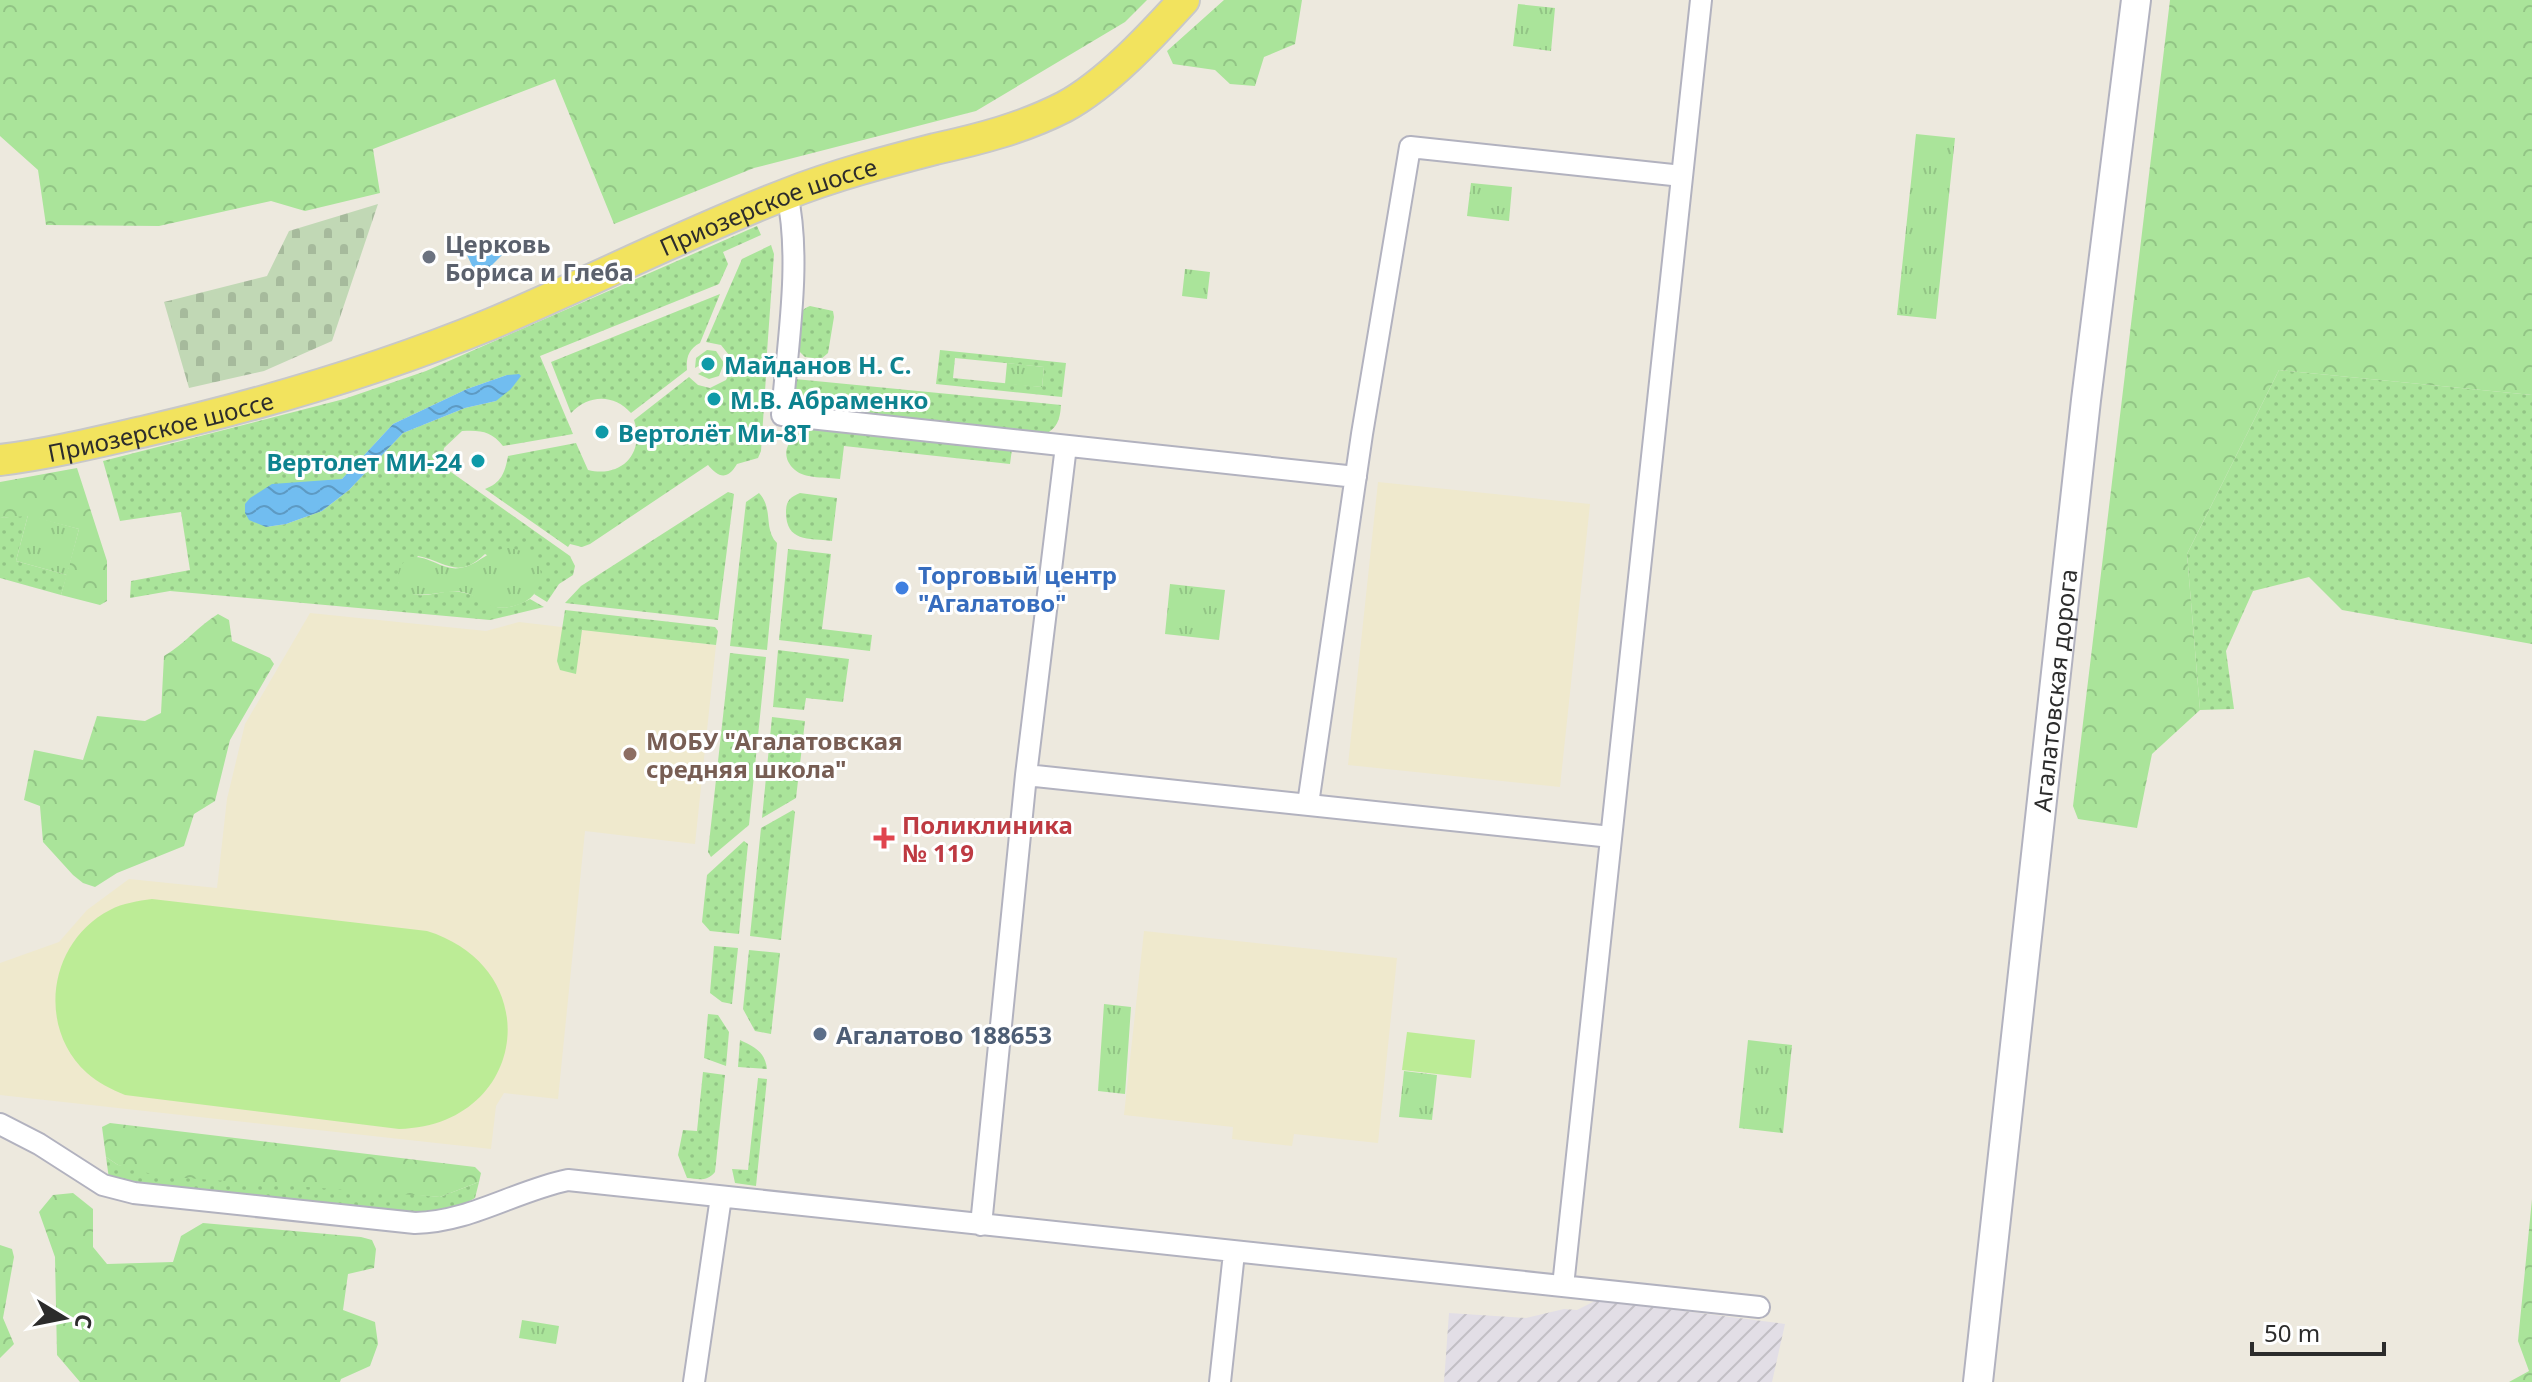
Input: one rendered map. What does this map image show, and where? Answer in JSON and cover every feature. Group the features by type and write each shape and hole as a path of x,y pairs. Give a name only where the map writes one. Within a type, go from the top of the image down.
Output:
{"main road":[{"name":"Приозерское шоссе","path":"0,460 88,445 207,417 362,372 489,324 787,194 852,170 985,138 1027,124 1067,105 1112,71 1153,35 1184,0"},
{"name":"Агалатовская дорога","path":"1978,1382 2084,416 2136,0"}],"street":[{"path":"1563,1286 1701,0"},
{"path":"1308,804 1356,477 1410,147 1682,176"},
{"path":"787,194 793,221 794,251 782,415 1356,477"},
{"path":"981,1225 1026,775 1066,446"},
{"path":"1026,775 1611,837"},
{"path":"0,1124 39,1144 103,1185 134,1193 415,1223 458,1218 568,1180 1759,1307"},
{"path":"694,1382 721,1197"},
{"path":"1220,1382 1234,1253"}],"shaded area":[{"path":"1378,482 1590,504 1560,787 1348,765"},
{"path":"310,613 486,631 519,622 716,645 695,844 585,831 558,1099 504,1093 496,1106 491,1149 0,1095 0,963 59,942 87,910 129,879 217,888 227,799 245,724"},
{"path":"1144,931 1397,958 1378,1143 1294,1134 1292,1146 1232,1139 1233,1127 1124,1115"},
{"path":"1597,1300 1785,1324 1772,1382 1444,1382 1449,1313 1526,1318 1564,1309 1577,1310"}],"green space":[{"path":"0,0 1147,0 1125,22 976,111 754,168 614,224 555,79 373,149 380,193 305,211 271,201 159,226 46,225 38,170 0,136"},
{"path":"1224,0 1302,0 1295,44 1264,57 1255,86 1230,84 1215,70 1173,64 1167,51"},
{"path":"2170,0 2532,0 2532,395 2279,370 2187,554 2200,710 2152,754 2137,828 2078,819 2073,806"},
{"path":"1518,4 1555,8 1551,51 1513,46"},
{"path":"1916,134 1955,138 1936,319 1897,315"},
{"path":"1471,183 1512,187 1509,221 1467,216"},
{"path":"378,204 332,341 264,371 189,388 164,302 267,276 289,231"},
{"path":"757,226 761,235 723,252 728,264 719,284 540,356 573,434 503,446 485,432 462,431 444,448 441,465 570,556 575,566 573,575 559,584 547,602 534,594 539,584 485,554 476,562 460,568 418,556 398,582 411,594 451,591 471,595 499,607 517,605 530,599 544,607 490,620 170,591 130,598 131,581 190,570 181,512 120,521 103,461 344,399 426,371","holes":["507,375 496,401 465,408 403,433 349,490 322,511 286,524 266,527 332,480 342,479 393,424 467,389"]},
{"path":"771,245 774,254 766,366 733,360 721,345 706,342 742,259"},
{"path":"1185,269 1210,272 1207,299 1182,296"},
{"path":"720,294 700,343 689,355 687,370 631,413 617,402 601,399 586,402 571,413 551,362"},
{"path":"810,306 833,311 828,353 821,359 805,357 795,347 798,317"},
{"path":"707,350 716,351 724,363 719,376 709,379 698,374 712,366 709,360 695,368 696,358"},
{"path":"940,350 1066,363 1062,397 936,384","holes":["955,358 1044,367 1042,387 953,378"]},
{"path":"1007,363 1044,367 1042,387 1005,384"},
{"path":"731,370 766,376 758,458 737,464 726,475 715,472 708,465 590,544 582,547 570,544 568,547 485,489 501,477 508,456 576,443 588,470 600,472 620,466 628,460 636,443 634,420 689,377 698,385 710,388 726,380"},
{"path":"2279,370 2532,395 2532,644 2342,610 2309,577 2253,591 2226,651 2234,709 2200,710 2187,554"},
{"path":"795,379 1061,405 1061,410 1054,427 1042,435 803,409 793,396"},
{"path":"812,427 1012,449 1010,464 844,446 840,479 810,476 795,470 789,463 787,450 793,438"},
{"path":"77,468 107,561 107,601 100,605 61,595 79,529 28,516 0,518 0,482"},
{"path":"728,492 734,494 718,620 565,603 581,586"},
{"path":"759,493 766,506 770,532 777,543 767,650 730,646 746,502"},
{"path":"800,493 837,498 832,541 800,537 790,529 787,505 791,498"},
{"path":"28,515 16,561 67,575 61,595 0,578 0,518"},
{"path":"28,515 79,529 67,575 16,561"},
{"path":"508,548 533,558 541,576 534,594 514,606 491,606 462,592 418,595 401,589 398,580 400,566 409,557 460,568"},
{"path":"788,549 831,554 822,629 872,635 870,651 779,640"},
{"path":"1170,584 1225,590 1219,640 1165,634"},
{"path":"565,610 715,627 718,631 716,645 582,630 576,674 560,670 557,661"},
{"path":"218,614 229,620 232,641 270,658 274,664 230,740 215,801 194,814 184,846 117,873 95,887 83,883 43,842 40,806 24,800 34,750 83,760 97,716 145,721 161,713 164,656"},
{"path":"778,650 849,659 843,702 806,698 804,710 773,707"},
{"path":"730,653 766,657 749,825 711,857 708,852"},
{"path":"772,717 805,721 796,798 762,818"},
{"path":"793,810 781,940 750,936 761,828"},
{"path":"744,841 748,844 739,934 710,931 702,922 707,875"},
{"path":"152,899 427,931 466,950 492,978 506,1010 507,1043 496,1075 475,1102 442,1121 399,1129 125,1095 110,1088 87,1073 71,1054 60,1032 56,986 62,963 89,924 115,908"},
{"path":"714,946 738,948 732,1004 722,1002 710,993"},
{"path":"749,950 780,953 771,1034 755,1031 743,1009"},
{"path":"1104,1004 1131,1007 1125,1094 1098,1091"},
{"path":"708,1014 718,1015 729,1032 726,1066 704,1058"},
{"path":"1407,1032 1475,1040 1471,1078 1402,1070"},
{"path":"740,1040 758,1051 767,1069 738,1067"},
{"path":"1748,1040 1792,1045 1783,1133 1739,1128"},
{"path":"1404,1071 1437,1075 1432,1120 1399,1117"},
{"path":"703,1072 725,1075 715,1172 706,1179 687,1178 678,1155 683,1130 697,1131"},
{"path":"758,1078 767,1079 756,1186 735,1183 732,1169 748,1170"},
{"path":"110,1123 475,1167 481,1173 479,1182 440,1197 159,1176 118,1165 106,1157 102,1127"},
{"path":"106,1157 118,1165 440,1197 479,1182 475,1198 455,1209 427,1216 133,1186 109,1179"},
{"path":"73,1193 93,1209 93,1247 107,1264 173,1262 181,1236 203,1223 372,1240 376,1249 374,1268 348,1274 343,1310 375,1322 378,1344 370,1366 340,1382 80,1382 57,1355 55,1257 39,1212 53,1195"},
{"path":"2532,1199 2532,1382 2509,1382 2529,1371 2518,1341"},
{"path":"0,1245 12,1249 14,1257 3,1318 14,1344 0,1358"},
{"path":"522,1320 559,1326 556,1344 519,1338"}],"water":[{"path":"498,239 507,243 502,255 484,273 475,272 467,255 468,246 481,247"},
{"path":"519,374 521,376 511,389 496,401 465,408 403,433 349,490 322,511 286,524 266,527 249,520 245,513 245,504 250,498 272,484 342,479 393,424 467,389"}],"place":[{"name":"Церковь Бориса и Глеба","path":"429,257"},
{"name":"Майданов Н. С.","path":"708,364"},
{"name":"М.В. Абраменко","path":"714,399"},
{"name":"Вертолёт Ми-8Т","path":"602,432"},
{"name":"Вертолет МИ-24","path":"478,461"},
{"name":"Торговый центр \"Агалатово\"","path":"902,588"},
{"name":"МОБУ \"Агалатовская средняя школа\"","path":"630,754"},
{"name":"Поликлиника № 119","path":"884,838"},
{"name":"Агалатово 188653","path":"820,1034"}]}
